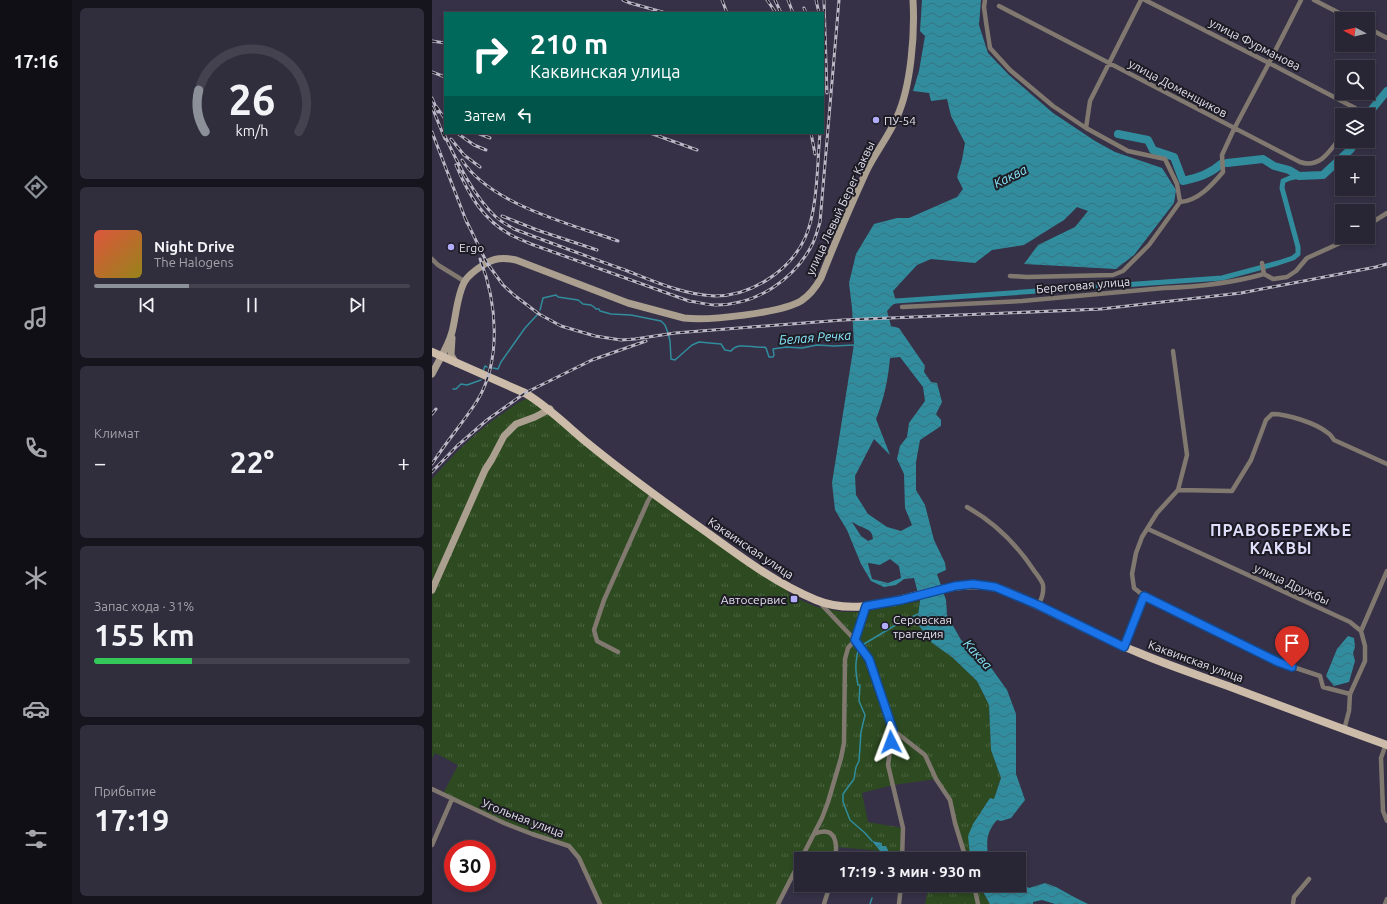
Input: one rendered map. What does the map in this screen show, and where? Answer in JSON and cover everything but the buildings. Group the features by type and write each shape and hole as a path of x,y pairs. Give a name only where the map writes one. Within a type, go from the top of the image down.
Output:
{"main road":[{"name":"улица Левый Берег Каквы","path":"464,281 469,275 487,263 497,258 507,258 628,303 684,318 704,319 741,315 783,307 800,301 812,292 821,278 862,180 897,118 901,108 908,80 913,0"},
{"path":"456,363 451,355 452,332 464,281"},
{"path":"432,374 452,332"},
{"name":"Каквинская улица","path":"432,352 525,393 550,409 584,440 652,494 756,568 782,584 819,602 846,607 866,606 901,600 955,586 973,584 995,587 1038,605 1124,647 1386,745"},
{"path":"432,590 485,470 492,460 504,436 516,424 535,417 550,409"}],"street":[{"path":"985,0 984,7 987,33 990,48 994,54 1010,70 1053,106 1086,128 1128,151 1165,159 1177,184 1180,202 1149,245 1123,271 1113,275 1010,276"},
{"path":"1086,128 1090,101 1141,0"},
{"name":"улица Фурманова","path":"1145,0 1269,62 1355,108"},
{"path":"1180,202 1187,202 1199,195 1213,185 1223,172 1222,155 1301,0"},
{"path":"1314,0 1337,12"},
{"name":"улица Доменщиков","path":"999,6 1300,162 1308,164 1322,159 1335,143"},
{"path":"1375,32 1387,38"},
{"path":"1375,221 1387,213"},
{"path":"1262,263 1264,274 1273,279 1287,277 1296,271 1307,258 1338,244"},
{"path":"432,259 438,265 464,281"},
{"name":"Береговая улица","path":"902,307 1022,301 1188,287 1242,281 1264,274"},
{"path":"1173,351 1187,455 1178,490 1157,513 1142,538 1136,553 1132,574 1134,588 1144,596 1278,662 1320,676 1323,687 1350,694"},
{"path":"1178,490 1232,491 1251,460 1266,420 1272,414 1280,414 1312,424 1328,433 1334,440 1387,464"},
{"path":"618,652 597,641 594,630 604,600 652,494"},
{"path":"967,507 983,516 1027,559 1043,584 1043,597 1038,605"},
{"name":"улица Дружбы","path":"1148,529 1350,622 1361,631"},
{"path":"1344,730 1349,710 1350,694 1365,661 1365,646 1361,631 1387,571"},
{"path":"1124,647 1144,596"},
{"path":"819,602 855,640 869,659 893,730 888,765 903,828 902,852"},
{"path":"805,852 822,818 833,785 844,743 845,659 848,648 855,640 866,606"},
{"path":"893,730 925,755 936,779 950,800 964,852"},
{"path":"1386,745 1381,758 1383,810 1387,821"},
{"name":"Угольная улица","path":"432,789 504,824 569,846 579,858 600,904"},
{"path":"432,846 452,798"},
{"path":"814,834 821,831 829,832 835,838 837,847 836,852"},
{"path":"778,904 794,873"},
{"path":"1293,904 1294,897 1309,879"},
{"path":"824,904 828,892"},
{"path":"899,904 900,892"},
{"path":"975,892 978,904"},
{"path":"1385,904 1387,899"}],"green space":[{"path":"532,397 584,440 782,584 791,596 817,607 843,612 864,612 920,601 917,623 932,643 952,657 977,681 989,705 991,750 1001,778 994,799 990,798 973,824 970,852 964,852 950,800 936,779 893,785 862,793 868,822 903,828 903,852 889,852 886,846 882,846 882,843 873,841 880,851 837,847 836,852 794,852 794,873 778,904 600,904 579,858 569,846 532,834 443,794 458,765 435,753 432,759 432,479 475,435 517,403"},
{"path":"928,892 983,892 990,904 925,904"}],"water":[{"name":"Каква","path":"922,0 981,0 979,25 988,53 1009,75 1053,113 1095,141 1115,152 1162,168 1176,190 1174,203 1134,255 1116,269 1024,264 1038,245 1075,227 1088,211 1077,207 1064,220 1024,245 992,250 975,263 931,259 917,265 893,291 896,301 887,311 891,326 899,328 925,366 924,372 931,382 937,383 942,402 936,414 941,420 941,426 920,440 916,462 916,490 925,505 934,540 945,563 946,570 937,574 946,600 947,615 961,640 987,662 1007,690 1016,714 1016,774 1025,800 1011,818 1001,821 997,820 990,829 987,852 970,852 968,836 973,824 990,798 994,799 1001,778 991,750 989,705 977,681 952,657 932,643 917,623 920,601 914,578 904,579 896,585 884,587 871,581 861,564 847,530 835,510 832,483 854,344 849,283 856,254 874,224 897,218 909,218 957,197 963,189 957,177 965,143 951,116 947,99 931,101 929,93 913,91 919,71 925,36 920,31","holes":["900,357 923,387 925,401 909,423 907,437 900,446 897,459 904,474 905,508 912,525 901,531 887,527 868,514 856,495 855,476 874,439 890,455 876,419 885,389 890,358","852,522 869,531 872,534 873,539 868,541 861,536","890,559 899,566 901,578 888,583 872,579 868,564 880,565"]},
{"path":"1348,636 1354,638 1355,647 1353,653 1355,661 1349,682 1334,686 1326,676 1337,649"},
{"path":"872,841 882,843 882,846 886,846 889,852 880,851"},
{"path":"1045,883 1056,887 1088,904 1055,904 1042,900 1033,902 1033,904 990,904 983,892 1026,892 1026,886 1029,888"}],"waterway":[{"path":"1373,108 1387,91"},
{"path":"1118,134 1148,140 1153,150 1174,157 1183,181 1204,175 1221,164"},
{"path":"1227,163 1263,159 1274,166 1289,170 1299,176 1323,175 1352,148"},
{"path":"890,303 896,301 1222,278 1278,263 1293,258 1298,254 1298,247 1282,188 1283,181 1299,176"},
{"name":"Белая Речка","path":"540,310 543,298 556,295 558,297 578,300 583,304 591,305 600,311 611,314 631,315 661,321 665,325 668,333 671,359 675,360 692,345 699,342 721,344 725,350 731,351 738,346 764,347 766,348 769,357 773,357 773,349 786,347 802,348 817,345 854,345"},
{"name":"Белая Речка","path":"493,368 498,369 501,362 525,328 537,315"},
{"name":"Белая Речка","path":"483,371 485,366 487,367"},
{"name":"Белая Речка","path":"453,389 456,389 461,384 467,385 481,380"},
{"path":"864,644 899,623 918,614"},
{"path":"859,647 856,662 856,675 858,685 860,685 859,701 865,715 861,732 859,761 856,767 854,779 843,794 843,802 850,820 872,841"},
{"path":"870,904 872,898"}],"railway":[{"path":"623,0 662,12"},
{"path":"722,0 727,12"},
{"path":"767,0 775,12"},
{"path":"775,0 781,12"},
{"path":"788,0 793,12"},
{"path":"816,0 819,12"},
{"path":"824,0 827,93"},
{"path":"456,165 471,196 484,214 501,229 531,244 689,301 713,305 731,304 760,295 773,288 796,268 813,243 820,222 839,0"},
{"path":"804,8 806,12"},
{"path":"432,41 444,43"},
{"path":"432,72 444,77"},
{"path":"432,98 438,112"},
{"path":"436,106 444,118"},
{"path":"432,107 445,139"},
{"path":"432,132 467,223"},
{"path":"444,134 473,189 488,209 502,222 514,229 669,287 692,293 715,296 742,292 768,279 790,261 798,250 805,238 815,200 820,134"},
{"path":"458,134 474,145 486,150"},
{"path":"480,134 490,138"},
{"path":"653,134 697,150"},
{"path":"811,134 815,154"},
{"path":"451,139 464,155 480,167"},
{"path":"462,160 475,175 491,189 532,211 618,241"},
{"path":"502,216 537,230 597,250"},
{"path":"465,218 487,263 503,285 514,295 539,314 561,326 595,336 621,340 675,333 843,320 1101,309 1241,293 1387,264"},
{"path":"432,464 477,401 485,385 490,368 494,331 493,312 486,276 480,259"},
{"path":"432,472 457,446 487,420 525,393 592,360 646,341"},
{"path":"432,414 436,409"}],"place":[{"name":"ПУ-54","path":"876,120"},
{"name":"Ergo","path":"451,247"},
{"name":"Автосервис","path":"794,599"},
{"name":"Серовская трагедия","path":"885,626"}],"district":[{"name":"ПРАВОБЕРЕЖЬЕ КАКВЫ","path":"1281,539"}],"route":[{"path":"891,742 893,730 869,659 855,640 866,606 901,600 955,586 973,584 995,587 1038,605 1124,647 1144,596 1278,662 1292,667"}]}
